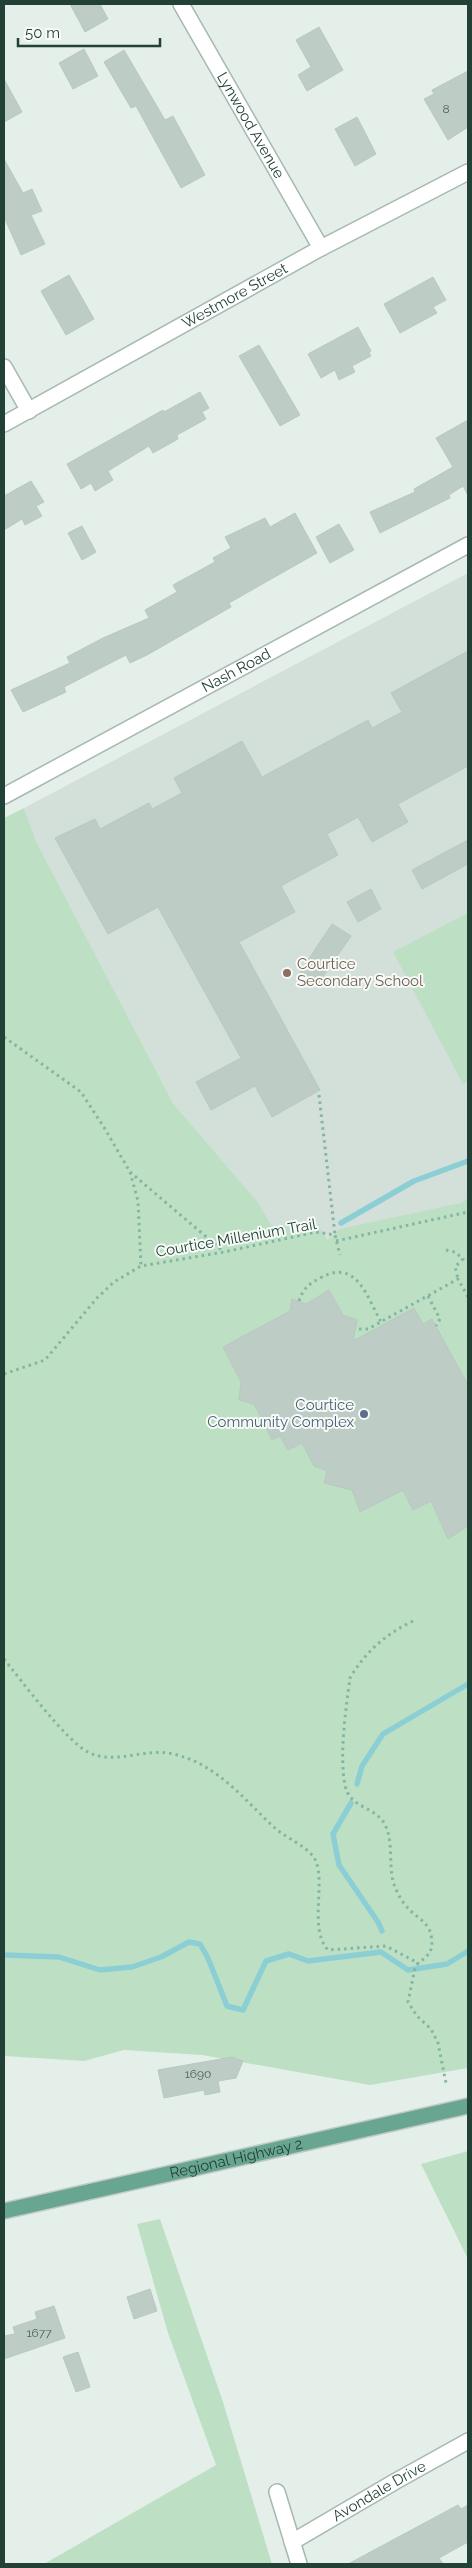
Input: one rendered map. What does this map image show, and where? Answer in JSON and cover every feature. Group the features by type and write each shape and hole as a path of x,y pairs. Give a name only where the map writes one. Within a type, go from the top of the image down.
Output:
{"main road":[{"name":"Regional Highway 2","path":"4,2212 468,2106"}],"street":[{"name":"Lynwood Avenue","path":"181,4 321,248"},
{"name":"Westmore Street","path":"4,424 321,248 468,172"},
{"path":"4,367 29,411"},
{"name":"Nash Road","path":"4,796 468,545"},
{"name":"Avondale Drive","path":"292,2542 468,2441"},
{"path":"277,2492 299,2564"}],"path":[{"name":"Courtice Millenium Trail","path":"4,1037 81,1092 130,1172 138,1201 141,1266"},
{"name":"Courtice Millenium Trail","path":"319,1095 335,1235 340,1255"},
{"path":"130,1172 224,1252"},
{"path":"336,1241 468,1212"},
{"name":"Courtice Millenium Trail","path":"4,1374 45,1360 53,1353 71,1326 103,1293 126,1274 141,1266 224,1252 316,1232 335,1235"},
{"path":"446,1250 455,1252 462,1259 455,1267 458,1279 468,1297"},
{"path":"299,1301 307,1285 332,1272 342,1271 357,1280 381,1322"},
{"path":"359,1329 368,1329 458,1279"},
{"path":"428,1296 439,1314 440,1319 436,1326"},
{"path":"413,1621 382,1640 357,1667 350,1678 343,1768 345,1786 349,1798 377,1815 386,1828 396,1888 406,1906 422,1920 431,1932 432,1948 429,1956 418,1963 415,1968 408,1994 408,2002 416,2016 431,2029 438,2043 446,2083"},
{"path":"4,1659 64,1730 85,1751 100,1757 160,1752 173,1753 190,1759 220,1776 247,1798 276,1829 309,1851 318,1864 318,1934 328,1950 386,1946 418,1963"}],"shaded area":[{"name":"Courtice Secondary School","path":"468,573 468,1197 461,1203 328,1240 317,1224 272,1226 258,1202 173,1103 37,843 24,808"}],"green space":[{"path":"24,808 37,843 173,1103 258,1202 272,1226 317,1224 328,1240 339,1229 461,1203 468,1197 468,2068 370,2085 202,2055 124,2050 84,2061 4,2056 4,818"},
{"path":"468,913 468,1081 463,1084 393,952"},
{"path":"468,2151 468,2259 421,2164"},
{"path":"160,2219 223,2402 272,2564 44,2564 216,2465 168,2333 137,2224"}],"building":[{"path":"70,4 100,4 108,19 85,32"},
{"path":"319,27 343,70 307,91 298,75 311,67 296,40"},
{"path":"84,49 98,76 73,89 59,63"},
{"path":"124,50 165,120 173,116 205,175 181,188 136,106 131,108 104,62"},
{"path":"468,71 468,127 448,140 424,99 434,94 432,90"},
{"path":"4,79 22,112 4,122"},
{"path":"357,117 376,154 355,166 335,129"},
{"path":"4,159 23,193 32,189 42,211 31,215 45,244 21,255 4,217"},
{"path":"69,275 94,319 66,335 41,291"},
{"path":"433,277 446,300 433,307 437,313 400,333 384,304"},
{"path":"358,327 371,351 369,353 371,356 352,366 355,372 339,380 335,370 321,378 308,354"},
{"path":"259,345 300,415 280,426 239,356"},
{"path":"200,392 209,408 202,412 206,419 177,435 178,439 153,453 149,446 108,471 113,480 95,491 91,483 81,489 67,464 163,410 164,412"},
{"path":"468,420 468,495 463,486 449,495 450,498 380,533 370,512 415,492 414,489 453,467 436,438"},
{"path":"31,481 44,502 36,506 42,516 25,525 22,519 4,530 4,496"},
{"path":"295,513 317,553 229,603 231,607 147,655 130,663 126,655 64,687 66,692 23,712 11,690 70,663 67,657 103,638 149,618 145,610 177,592 173,585 215,562 213,558 231,548 225,537 265,518 270,527"},
{"path":"339,524 354,550 330,563 316,537"},
{"path":"82,526 96,552 82,560 68,533"},
{"path":"468,651 468,766 398,804 408,822 372,842 358,817 327,834 338,855 281,886 295,912 239,942 320,1090 272,1117 255,1086 211,1110 196,1082 241,1058 158,907 108,934 55,838 95,819 100,829 149,803 152,809 182,793 174,778 242,741 262,777 368,720 372,728 402,712 391,693"},
{"path":"468,840 468,864 422,889 412,870"},
{"path":"371,889 381,909 358,922 347,902"},
{"path":"332,924 351,936 318,984 300,972"},
{"name":"Courtice Community Complex","path":"329,1290 343,1315 357,1320 353,1341 414,1308 423,1324 432,1319 468,1385 468,1526 448,1539 431,1501 413,1510 403,1490 360,1512 352,1490 324,1483 327,1471 314,1466 302,1443 288,1450 280,1436 272,1440 254,1404 239,1400 241,1382 223,1347 290,1311 292,1299 306,1304"},
{"path":"232,2057 243,2061 236,2078 218,2081 220,2092 205,2095 204,2090 164,2098 158,2070"},
{"path":"150,2289 157,2311 134,2319 127,2297"},
{"path":"54,2306 65,2338 4,2359 4,2336 15,2334 13,2327 37,2319 35,2312"},
{"path":"78,2352 90,2387 76,2392 63,2357"},
{"path":"458,2505 461,2509 468,2505 468,2542 439,2558 443,2564 348,2564"}],"waterway":[{"path":"341,1223 414,1181 468,1161"},
{"path":"357,1784 362,1766 383,1734 468,1684"},
{"path":"351,1803 333,1834 339,1865 378,1922 382,1931"},
{"path":"4,1955 59,1957 100,1970 132,1967 161,1957 189,1942 200,1944 208,1958 227,2006 243,2010 266,1961 289,1954 308,1961 381,1952 408,1970 447,1964 468,1951"}],"place":[{"name":"Courtice Secondary School","path":"287,973"},
{"name":"Courtice Community Complex","path":"364,1414"}]}
